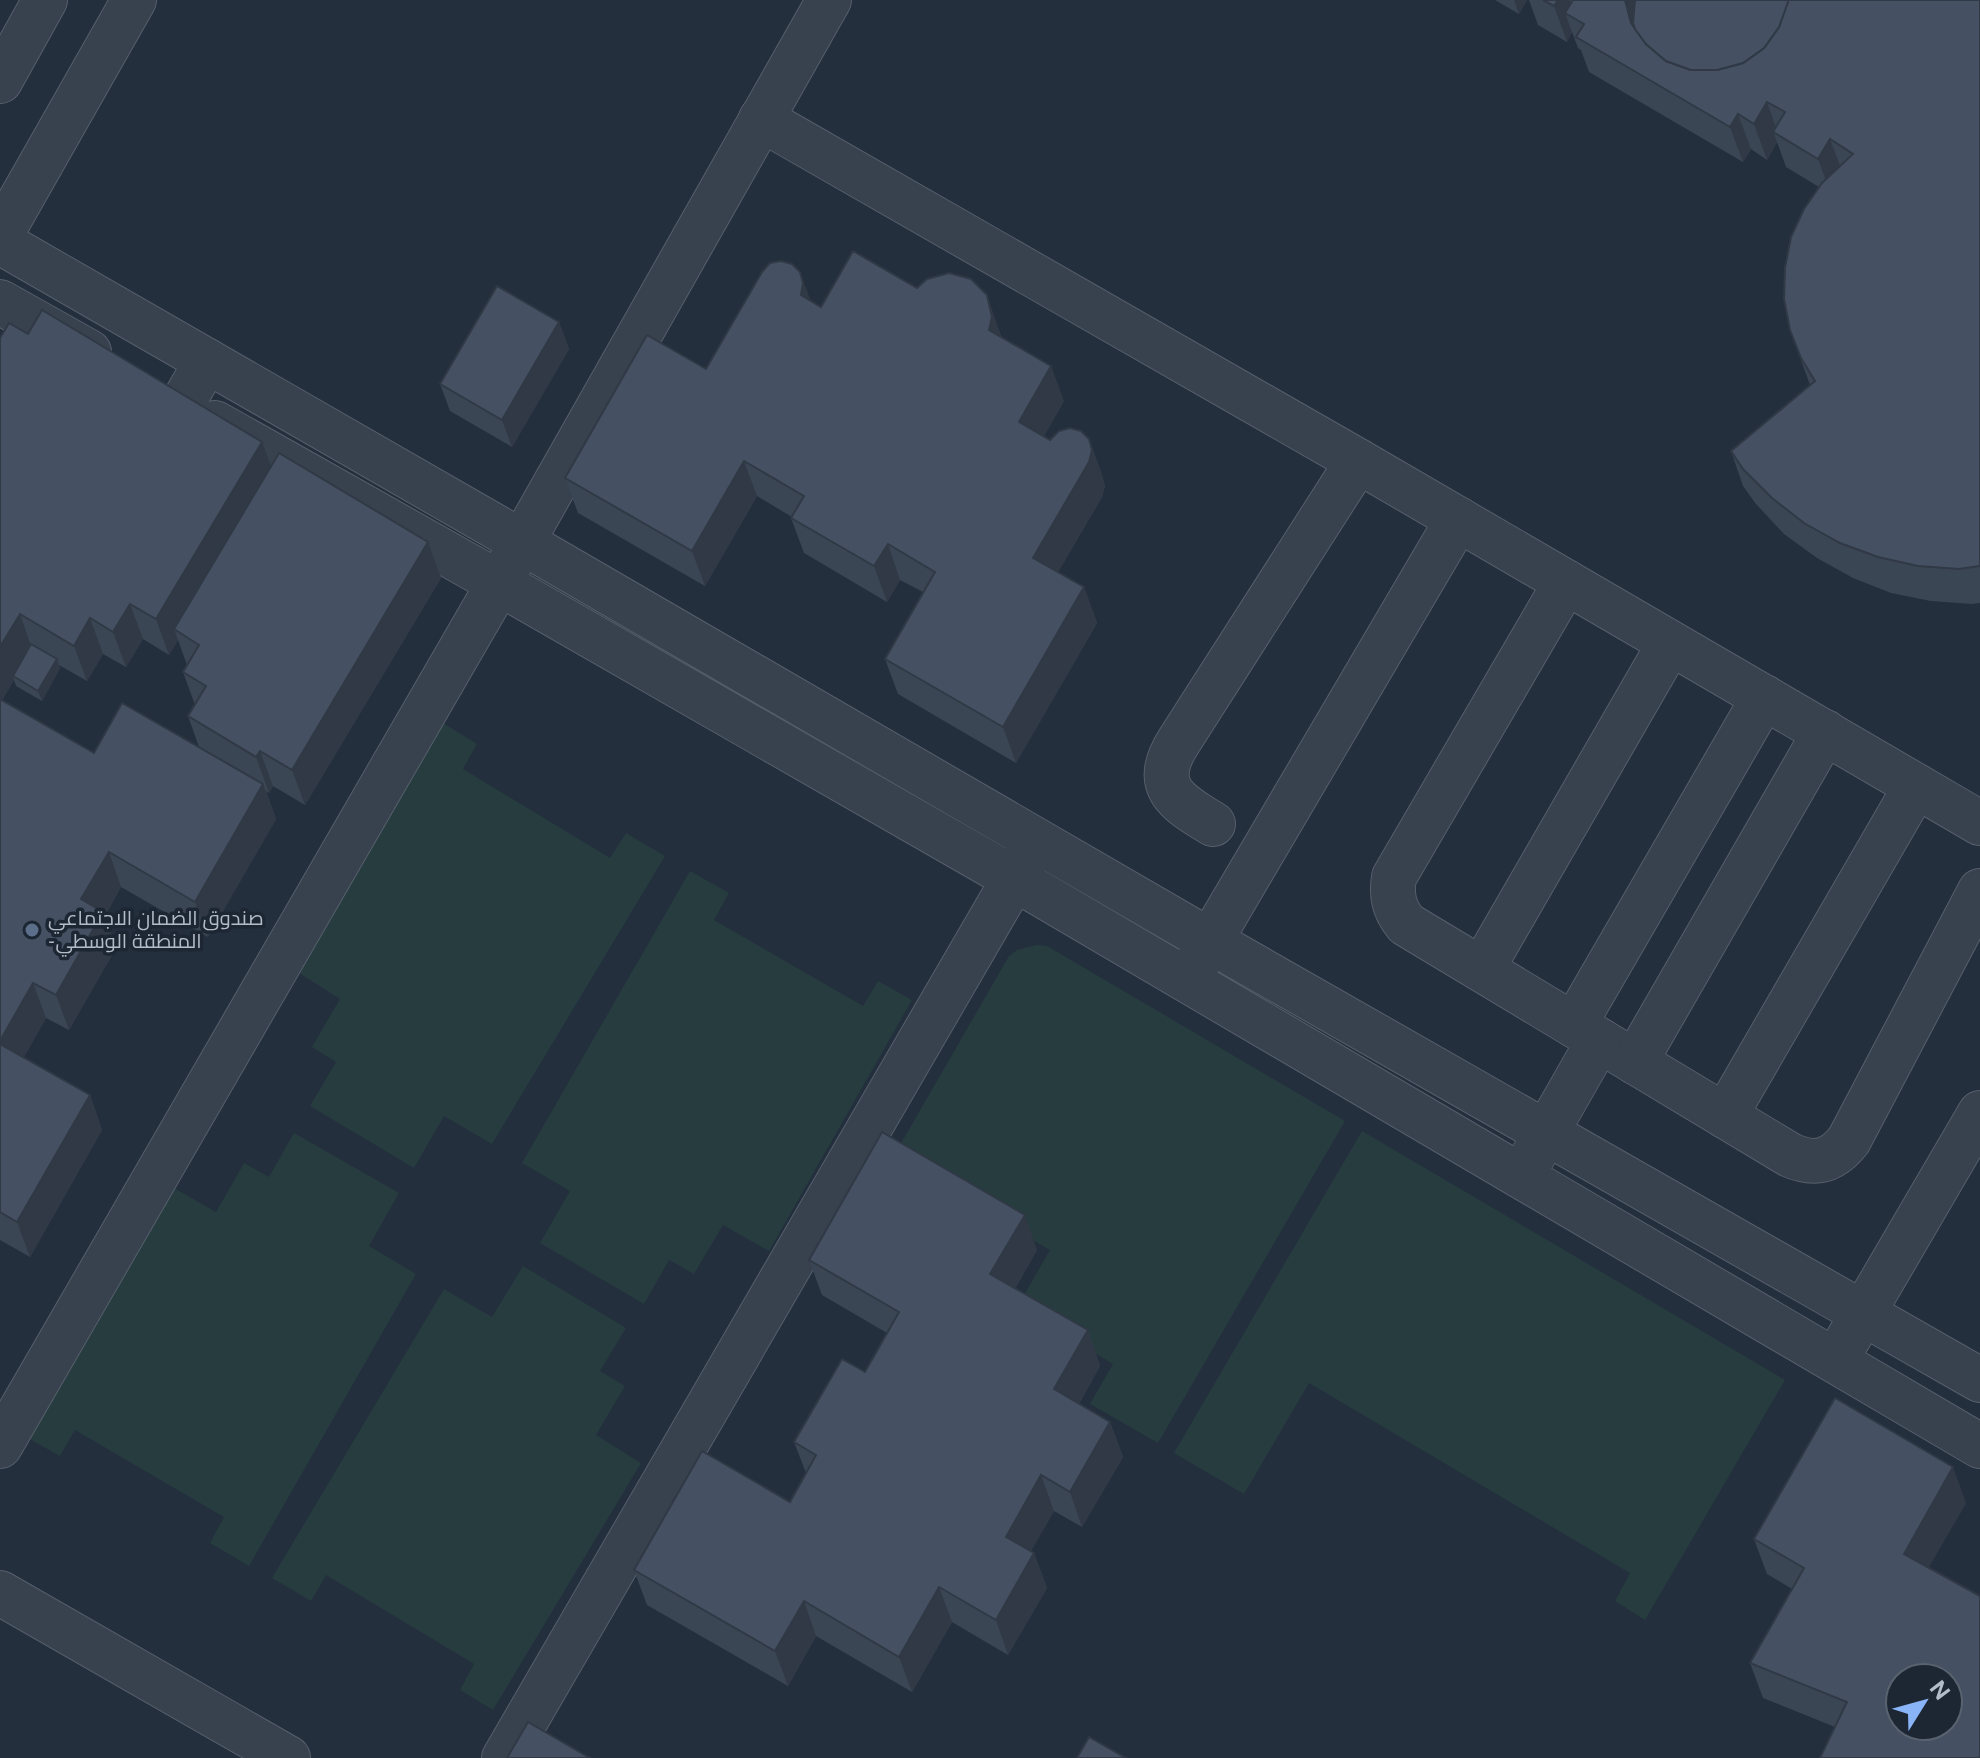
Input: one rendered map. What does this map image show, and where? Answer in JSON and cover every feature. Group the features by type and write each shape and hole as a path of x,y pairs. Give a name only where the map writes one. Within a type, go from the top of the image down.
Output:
{"lane":[{"path":"0,81 45,0"},
{"path":"134,0 0,239 1210,941 1980,1380"},
{"path":"0,1446 499,583 829,0"},
{"path":"761,119 1358,461 1980,823"},
{"path":"15,360 18,312 63,278"},
{"path":"18,312 1015,879 1980,1446"},
{"path":"182,404 207,361"},
{"path":"1213,824 1188,809 1170,789 1167,764 1172,751 1358,461"},
{"path":"1187,980 1458,519"},
{"path":"1566,582 1394,877 1393,902 1406,924 1790,1155 1802,1161 1816,1162 1841,1151 1849,1140 1980,891"},
{"path":"1482,969 1670,643"},
{"path":"1603,1042 1764,697"},
{"path":"1521,1176 1603,1042 1825,732"},
{"path":"1725,1116 1916,786"},
{"path":"504,1758 1036,840"},
{"path":"1835,1362 1980,1113"},
{"path":"0,1593 288,1758"}],"green space":[{"path":"443,723 477,744 463,769 610,858 626,833 665,856 492,1144 444,1116 414,1168 310,1106 336,1062 312,1047 340,999 296,971"},
{"path":"690,871 729,893 714,920 863,1006 878,981 912,1000 769,1251 723,1225 694,1274 669,1260 644,1304 540,1243 570,1191 522,1163"},
{"path":"1047,946 1345,1121 1158,1443 1090,1404 1113,1364 1017,1307 1050,1250 892,1159 1009,956 1017,950"},
{"path":"1362,1131 1785,1380 1645,1620 1615,1601 1630,1573 1309,1383 1244,1494 1174,1453"},
{"path":"294,1133 399,1193 369,1246 416,1274 249,1566 210,1543 224,1517 75,1430 60,1456 26,1437 170,1186 216,1212 244,1163 269,1177"},
{"path":"523,1266 626,1328 600,1371 625,1386 596,1435 641,1463 493,1710 460,1690 474,1664 326,1575 311,1601 272,1578 444,1289 492,1317"}],"building":[{"path":"1543,0 1558,0 1554,6"},
{"path":"1573,0 1625,0 1631,23 1646,44 1666,61 1691,70 1717,70 1743,63 1764,48 1779,27 1788,0 1980,0 1980,566 1959,569 1918,566 1878,557 1840,543 1804,523 1772,498 1743,469 1731,451 1815,381 1801,358 1790,330 1784,299 1785,268 1791,237 1804,209 1822,183 1853,154 1830,139 1818,159 1773,132 1785,112 1767,102 1754,124 1738,114 1730,127 1576,37 1584,24 1565,13"},
{"path":"1635,0 1788,2 1779,27 1764,48 1743,63 1717,70 1691,70 1666,61 1646,44 1633,23"},
{"path":"853,251 917,288 927,279 949,273 971,279 987,295 992,317 989,330 1051,366 1019,422 1050,440 1059,431 1070,428 1081,431 1089,439 1092,450 1089,462 1033,558 1084,587 1003,727 885,659 935,572 888,544 874,566 791,518 804,496 744,461 692,551 565,478 647,335 706,369 770,263 781,261 792,264 800,272 803,283 801,295 821,307"},
{"path":"497,286 559,322 502,420 440,384"},
{"path":"42,310 262,442 156,619 130,604 113,632 90,618 74,646 20,614 0,647 0,338 9,323 28,334"},
{"path":"279,453 428,542 292,770 260,751 256,757 188,716 206,686 183,672 199,645 174,629"},
{"path":"31,644 57,659 38,691 13,676"},
{"path":"0,699 94,753 122,703 263,784 195,902 109,852 81,899 103,912 56,995 33,983 0,1041"},
{"path":"0,1044 90,1095 17,1222 0,1212"},
{"path":"882,1132 1025,1215 990,1274 1088,1330 1054,1389 1110,1422 1070,1492 1041,1475 1006,1537 1034,1553 996,1620 939,1587 899,1657 804,1601 775,1651 634,1570 702,1451 790,1502 816,1455 794,1442 842,1359 865,1372 899,1312 809,1260"},
{"path":"1835,1398 1953,1467 1904,1554 1980,1596 1980,1758 1820,1758 1847,1702 1750,1663 1804,1568 1754,1539"},
{"path":"528,1722 590,1758 507,1758"},
{"path":"1089,1737 1126,1758 1077,1758"}],"place":[{"name":"صندوق الضمان الاجتماعي -المنطقة الوسطي","path":"32,930"}]}
